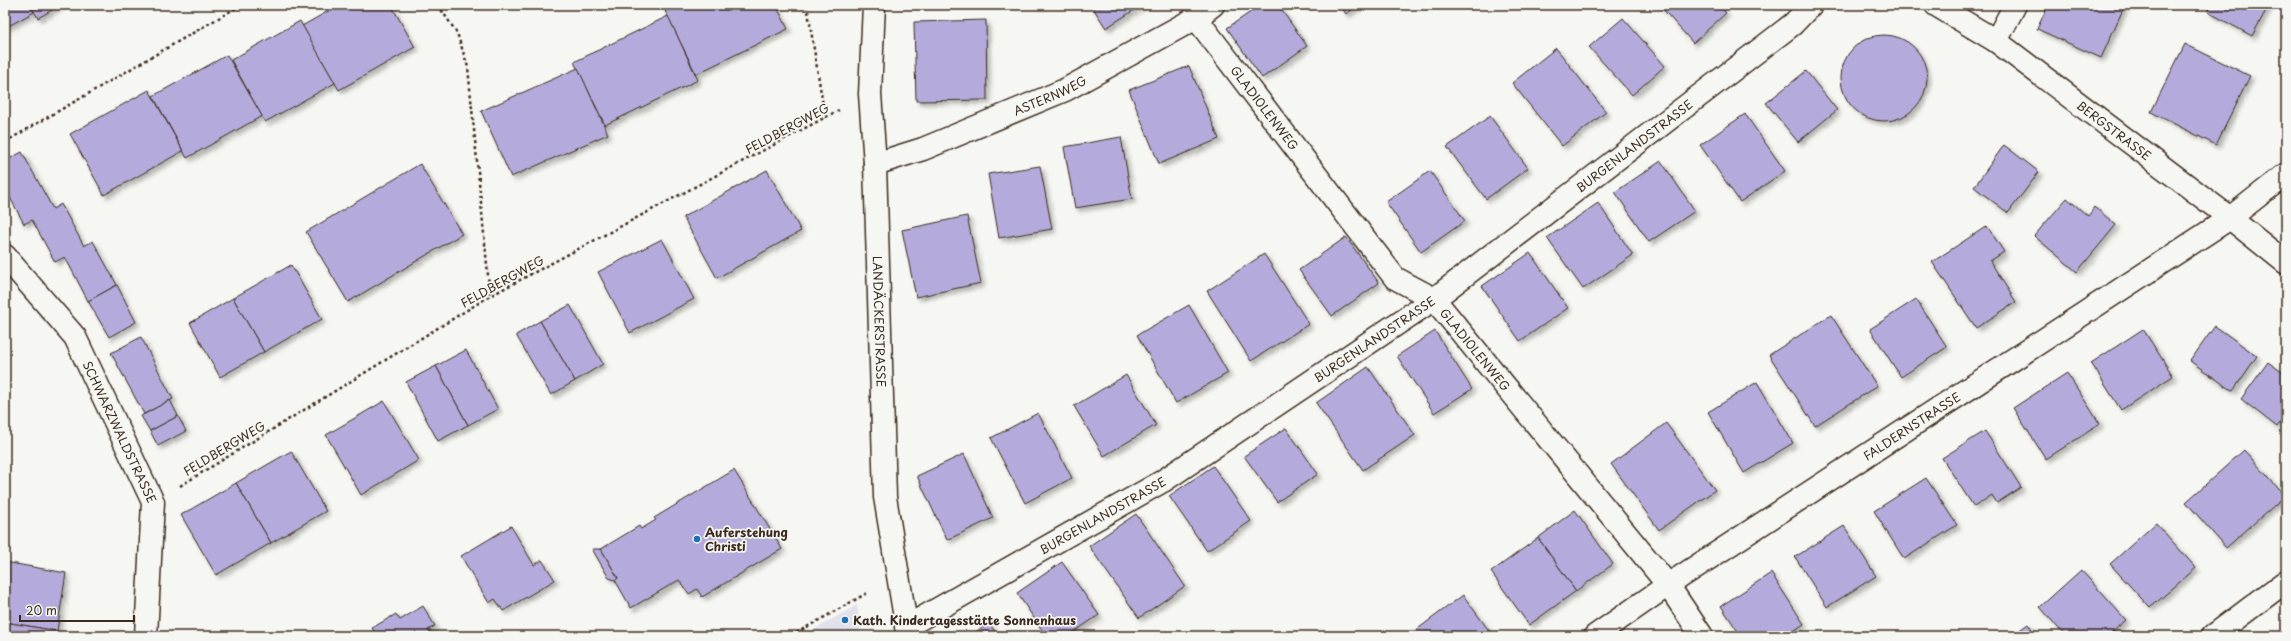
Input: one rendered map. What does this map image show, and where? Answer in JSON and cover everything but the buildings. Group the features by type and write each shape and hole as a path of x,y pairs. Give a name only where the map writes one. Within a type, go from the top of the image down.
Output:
{"street":[{"name":"LANDÄCKERSTRASSE","path":"874,5 870,94 875,164 884,497 907,631"},
{"name":"ASTERNWEG","path":"875,164 923,149 1065,90 1196,18 1214,5"},
{"name":"BURGENLANDSTRASSE","path":"907,631 1163,481 1434,300 1793,24 1811,5"},
{"name":"BERGSTRASSE","path":"1936,5 1996,41 2230,218 2286,263"},
{"path":"1996,41 2015,5"},
{"name":"GLADIOLENWEG","path":"1196,18 1395,278 1434,300 1668,584 1702,636"},
{"name":"FALDERNSTRASSE","path":"1595,636 1668,584 2230,218 2286,174"},
{"name":"SCHWARZWALDSTRASSE","path":"5,256 75,337 153,502 146,636"},
{"path":"2213,636 2286,581"}],"path":[{"path":"5,142 241,5"},
{"path":"438,5 457,33 468,67 490,296"},
{"path":"807,5 825,118"},
{"name":"FELDBERGWEG","path":"153,502 490,296 870,94"},
{"path":"791,636 897,575"}],"shaded area":[{"name":"Kath. Kindertagesstätte Sonnenhaus","path":"857,605 861,636 803,636"}],"place":[{"name":"Auferstehung Christi","path":"697,539"},
{"name":"Kath. Kindertagesstätte Sonnenhaus","path":"845,620"}]}
